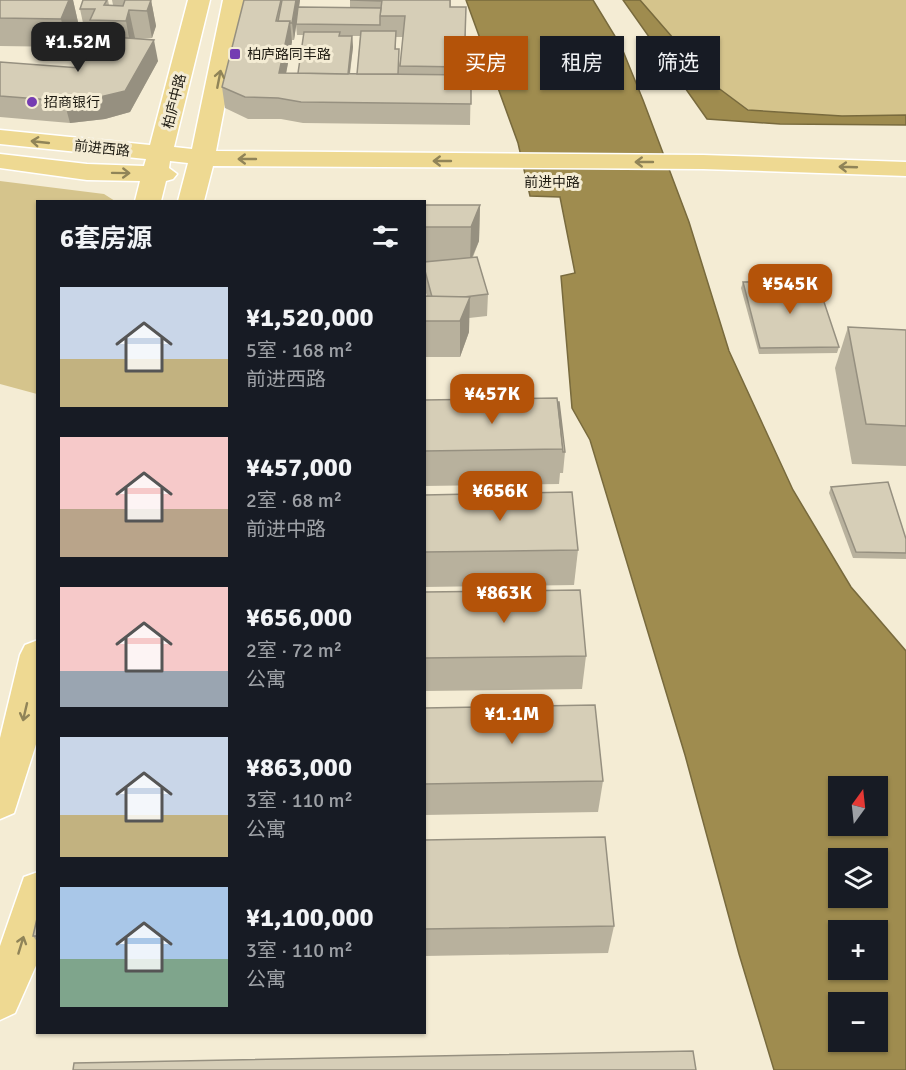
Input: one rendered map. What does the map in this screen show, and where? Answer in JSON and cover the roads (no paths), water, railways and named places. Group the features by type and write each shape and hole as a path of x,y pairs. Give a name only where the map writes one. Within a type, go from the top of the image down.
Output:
{"main road":[{"name":"柏庐中路","path":"148,200 199,0"},
{"path":"197,179 234,0"},
{"name":"前进西路","path":"0,137 159,164 197,179"},
{"name":"前进西路","path":"0,161 87,172 159,164"},
{"name":"前进中路","path":"197,179 501,161 701,172 906,190"},
{"name":"前进中路","path":"197,179 515,182 701,172 906,169"},
{"path":"0,801 20,734 36,664"},
{"path":"0,998 17,959 36,897"}],"place":[{"name":"柏庐路同丰路","path":"235,54"},
{"name":"招商银行","path":"32,102"}]}
